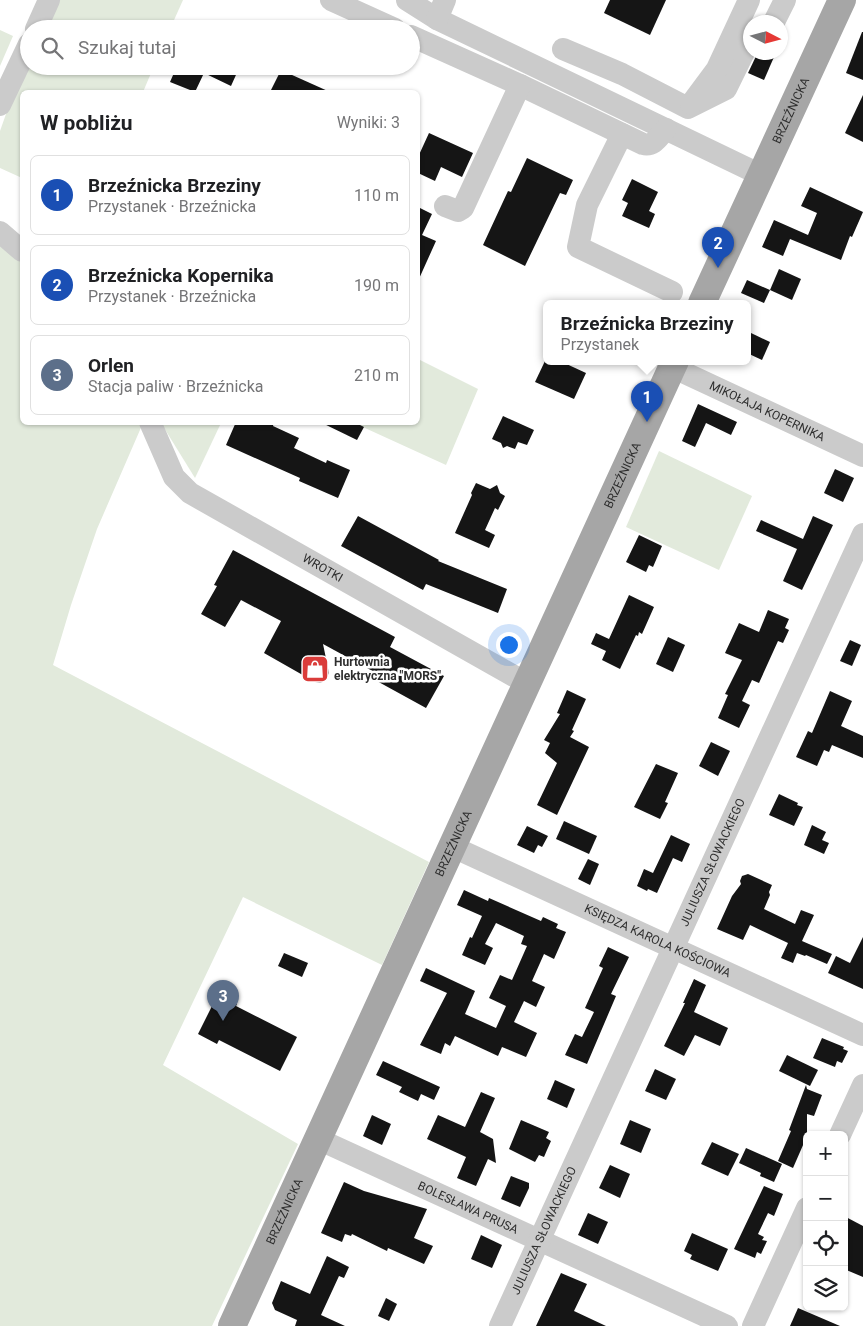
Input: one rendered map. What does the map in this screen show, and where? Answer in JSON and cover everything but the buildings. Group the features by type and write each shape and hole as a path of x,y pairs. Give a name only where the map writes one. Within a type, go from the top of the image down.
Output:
{"main road":[{"name":"BRZEŹNICKA","path":"703,300 842,0"},
{"name":"BRZEŹNICKA","path":"232,1326 674,365"}],"street":[{"path":"40,20 49,0"},
{"path":"331,0 375,20"},
{"path":"407,0 441,9 670,131 761,175"},
{"path":"420,40 648,145 670,131 717,70 749,0"},
{"path":"778,15 785,0"},
{"path":"563,49 622,74 688,108"},
{"path":"688,108 726,89 743,54"},
{"path":"0,105 20,63"},
{"path":"444,206 458,211 462,208 520,85"},
{"path":"622,134 587,205 578,247 672,292"},
{"path":"0,232 20,249"},
{"name":"MIKOŁAJA KOPERNIKA","path":"676,365 863,456"},
{"name":"WROTKI","path":"151,425 174,477 190,493 528,684"},
{"name":"JULIUSZA SŁOWACKIEGO","path":"500,1326 863,534"},
{"name":"KSIĘDZA KAROLA KOŚCIOWA","path":"453,847 863,1035"},
{"path":"842,1131 863,1085"},
{"name":"BOLESŁAWA PRUSA","path":"318,1139 727,1326"},
{"path":"752,1326 803,1217"}],"shaded area":[{"path":"57,0 183,0 174,20 48,20"},
{"path":"0,30 13,36 0,66"},
{"path":"24,75 150,75 144,90 20,90 20,177 0,168 0,131 12,97"},
{"path":"0,240 20,258 20,425 142,425 97,529 53,665 429,862 382,965 243,897 163,1065 298,1144 212,1326 0,1326"},
{"path":"420,360 478,389 446,465 358,425 420,425"},
{"path":"162,425 220,425 195,478"},
{"path":"659,451 752,496 719,570 626,527"}],"place":[{"name":"Brzeźnicka Kopernika","path":"718,268"},
{"name":"Brzeźnicka Brzeziny","path":"647,422"},
{"name":"Hurtownia elektryczna \"MORS\"","path":"315,669"},
{"name":"Orlen","path":"223,1021"}]}
